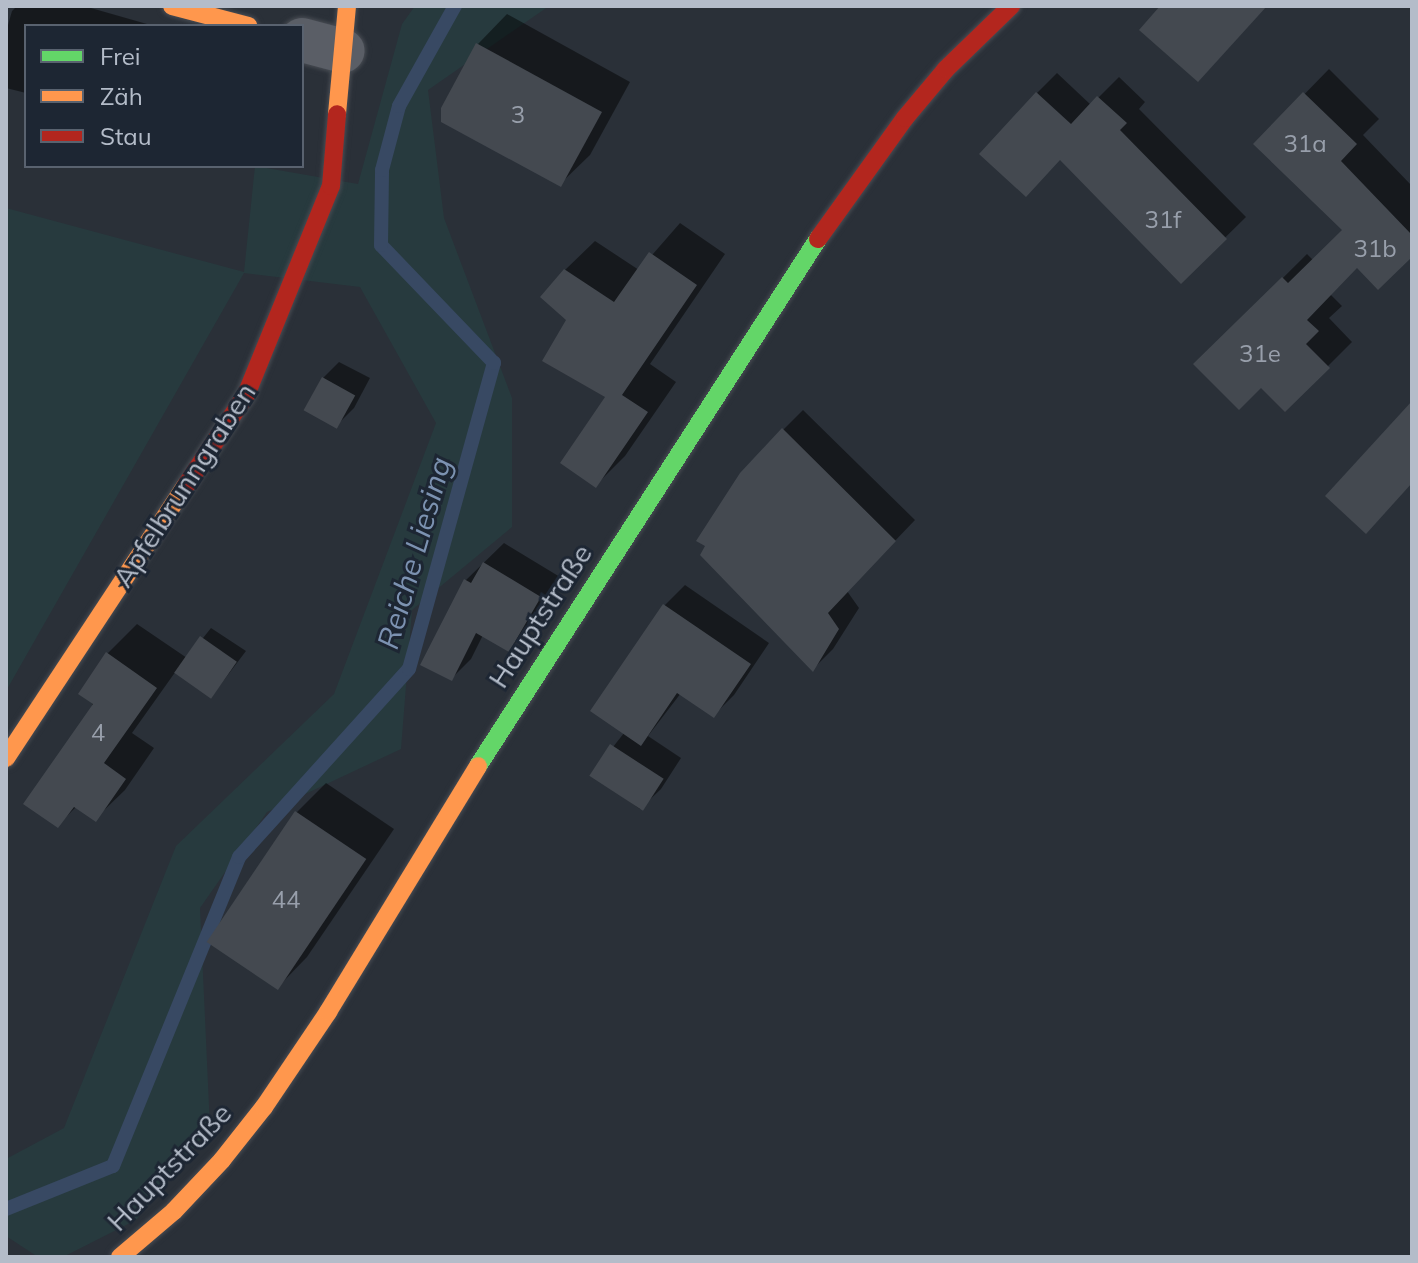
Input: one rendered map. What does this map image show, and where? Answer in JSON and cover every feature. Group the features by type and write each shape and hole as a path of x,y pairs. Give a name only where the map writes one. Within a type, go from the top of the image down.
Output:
{"main road":[{"path":"172,6 240,24"},
{"name":"Apfelbrunngraben","path":"6,758 246,395 331,186 322,46 347,6"},
{"name":"Hauptstraße","path":"120,1257 174,1211 264,1107 328,1012 492,743 814,244 905,118 946,69 1011,6"}],"green space":[{"path":"415,6 549,6 428,90 444,218 512,398 512,527 412,610 401,749 267,812 200,908 210,1128 136,1220 63,1257 38,1257 6,1236 6,1159 64,1128 176,846 334,694 436,423 360,287 244,273 6,691 6,208 244,272 255,168 358,184 402,24"}],"building":[{"path":"1160,6 1267,6 1198,82 1139,30"},
{"path":"476,43 602,112 561,187 441,122 441,108"},
{"path":"1036,92 1071,124 1097,96 1127,123 1120,130 1227,239 1181,284 1060,160 1026,197 979,154"},
{"path":"1303,92 1357,144 1341,161 1412,235 1412,257 1378,290 1357,268 1307,320 1319,331 1306,344 1330,368 1285,412 1261,388 1239,410 1193,364 1282,277 1288,283 1342,230 1253,144"},
{"path":"649,252 697,285 622,395 648,412 596,488 560,463 605,397 542,361 566,320 540,297 564,269 614,302"},
{"path":"322,377 355,395 337,429 304,410"},
{"path":"1412,401 1412,483 1366,534 1325,496"},
{"path":"782,428 896,541 828,613 839,629 813,672 700,555 705,546 696,541 740,473"},
{"path":"483,562 541,597 509,652 476,633 452,681 420,665 464,579 471,583"},
{"path":"663,604 751,664 714,718 677,693 641,746 590,711"},
{"path":"200,636 237,662 211,699 174,673"},
{"path":"106,652 157,688 104,763 126,779 96,822 74,807 58,828 23,804 93,704 78,694"},
{"path":"610,744 664,779 643,811 589,776"},
{"path":"295,811 366,859 278,990 207,942"}],"waterway":[{"name":"Reiche Liesing","path":"6,1209 113,1166 239,857 409,669 494,363 381,245 382,170 399,106 455,6"}],"traffic: fast":[{"path":"478,766 818,239"}],"traffic: slow":[{"path":"172,6 240,24"},
{"path":"337,114 347,6"},
{"path":"6,758 185,487"},
{"path":"120,1257 174,1211 222,1160 264,1107 328,1012 478,766"}],"traffic: jam":[{"path":"818,239 905,118 946,69 1011,6"},
{"path":"185,487 246,395 331,186 337,114"}]}
